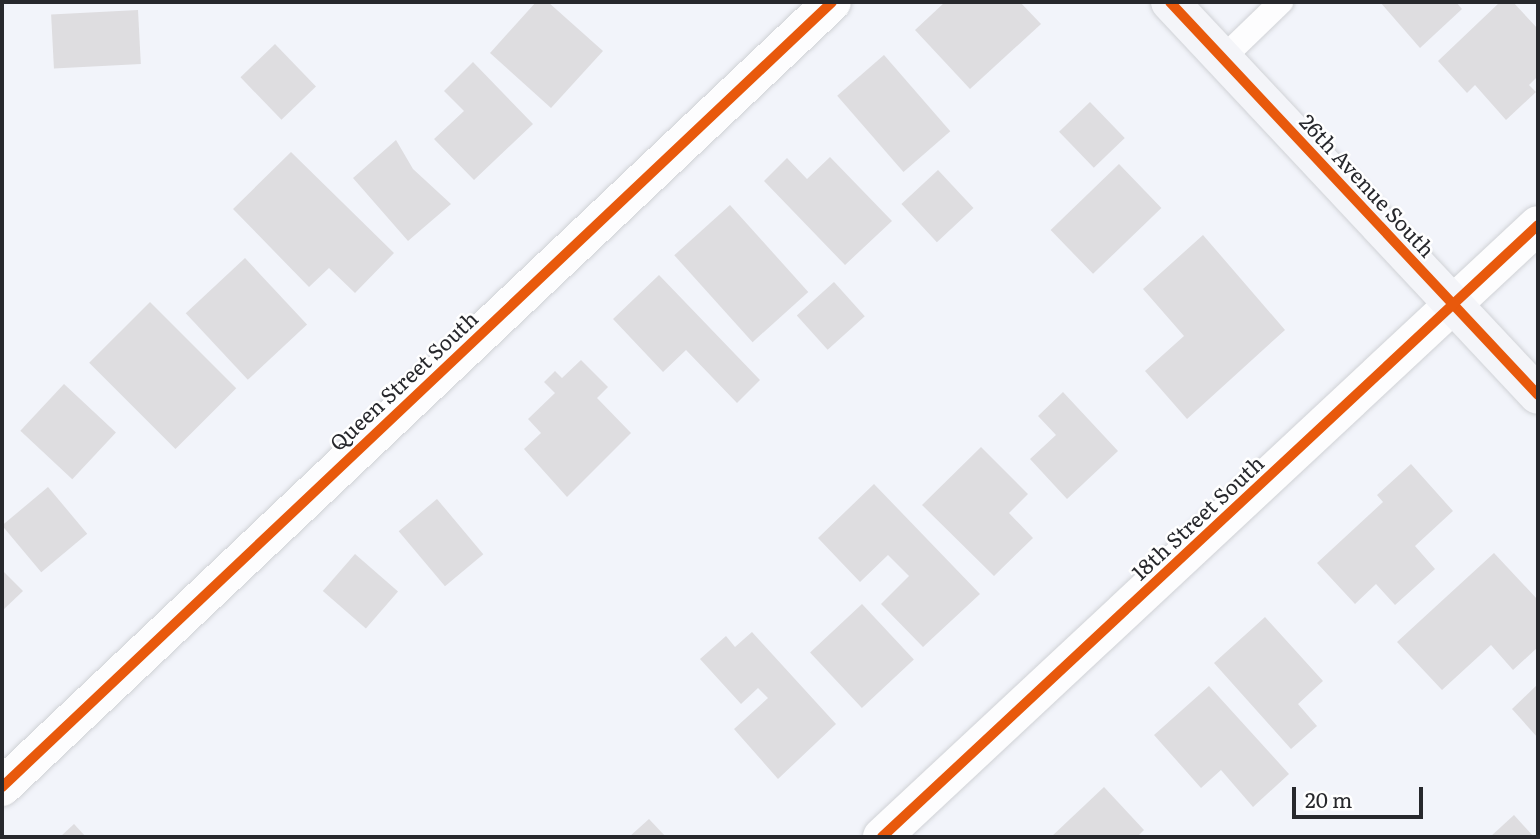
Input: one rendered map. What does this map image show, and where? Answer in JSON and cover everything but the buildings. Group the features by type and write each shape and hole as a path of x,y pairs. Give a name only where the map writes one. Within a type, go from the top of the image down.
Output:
{"street":[{"name":"Queen Street South","path":"2,787 832,2"},
{"name":"26th Avenue South","path":"1170,2 1538,395"},
{"name":"18th Street South","path":"881,837 1538,225"}],"lane":[{"path":"1223,58 1281,2"}],"cycle path":[{"path":"2,787 832,2"},
{"path":"1170,2 1538,395"},
{"path":"882,837 1538,225"}]}
